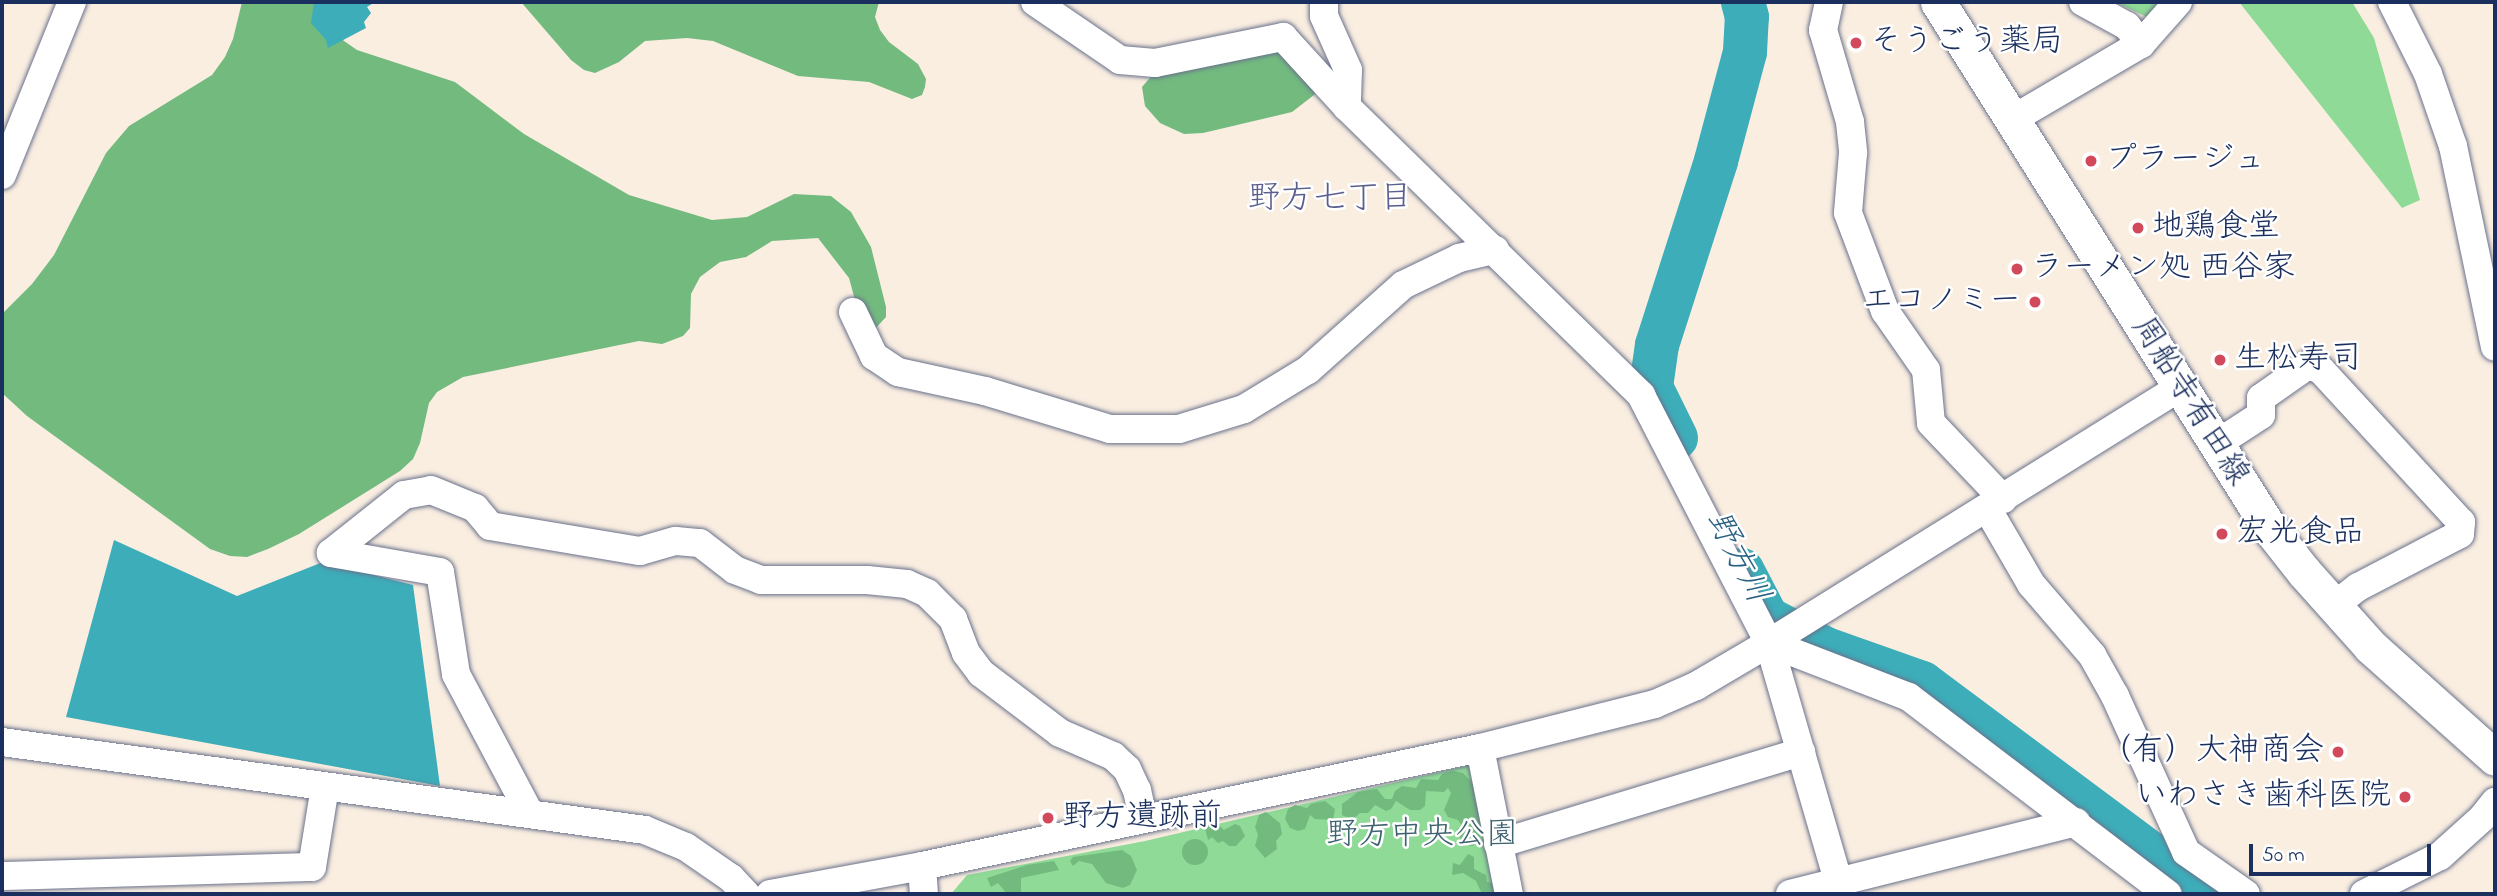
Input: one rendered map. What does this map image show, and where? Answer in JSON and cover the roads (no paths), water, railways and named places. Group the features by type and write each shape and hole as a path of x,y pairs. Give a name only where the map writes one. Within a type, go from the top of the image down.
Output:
{"main road":[{"name":"周船寺有田線","path":"1938,2 2270,529 2371,647 2495,758"}],"street":[{"path":"2,175 72,2"},
{"path":"1035,2 1120,60 1155,63 1283,37 1347,107 1641,395 1769,643 1841,888"},
{"path":"1324,2 1324,16 1348,70 1347,107"},
{"path":"1829,2 1824,30 1850,122 1853,153 1849,213 1885,311 1926,370 1931,423 1995,504 2031,584 2092,656 2115,696 2186,852 2246,894"},
{"path":"2083,2 2127,26 2141,44"},
{"path":"2013,118 2141,44 2178,2"},
{"path":"2399,3 2453,146 2495,347"},
{"path":"853,312 874,356 898,372 985,391 1110,429 1179,429 1244,409 1308,369 1404,285 1459,258 1495,250"},
{"path":"2215,445 2261,415 2260,398 2308,365 2321,370 2461,522 2460,534 2358,587 2334,606"},
{"path":"770,894 922,866 1480,748 1655,704 1696,686 1769,643 2179,388"},
{"path":"530,814 456,674 440,572 331,553 404,495 430,491 475,508 489,526 640,551 676,541 700,543 735,570 761,580 867,579 907,583 927,593 953,619 966,653 981,673 1060,733 1113,756 1126,769 1137,790 1143,818"},
{"path":"1769,643 1909,697 2168,894"},
{"path":"2,742 645,830 686,847 731,878 746,894"},
{"path":"1480,748 1509,894"},
{"path":"1498,844 1801,752"},
{"path":"2,876 312,867 325,787"},
{"path":"2364,894 2440,856 2482,818 2495,802"},
{"path":"1790,894 1841,888 2076,822"},
{"path":"922,866 924,894"}],"water":[{"path":"314,2 375,2 367,7 371,13 364,22 366,28 328,48 326,40 311,23"},
{"path":"114,540 237,596 323,562 413,585 440,786 66,717"}],"waterway":[{"name":"野方川","path":"1676,438 1651,387 1657,345 1716,161 1745,52 1747,17 1743,2"},
{"name":"野方川","path":"1742,570 1767,618 1826,649 1922,683 2205,894"}],"place":[{"name":"そうごう薬局","path":"1856,43"},
{"name":"プラージュ","path":"2091,161"},
{"name":"地鶏食堂","path":"2138,228"},
{"name":"ラーメン処 西谷家","path":"2017,269"},
{"name":"エコノミー","path":"2035,302"},
{"name":"生松寿司","path":"2220,360"},
{"name":"宏光食品","path":"2222,534"},
{"name":"（有）大神商会","path":"2338,752"},
{"name":"いわさき歯科医院","path":"2405,797"},
{"name":"野方遺跡前","path":"1048,818"}],"district":[{"name":"野方七丁目","path":"1330,200"}],"park label":[{"name":"野方中央公園","path":"1422,836"}]}
